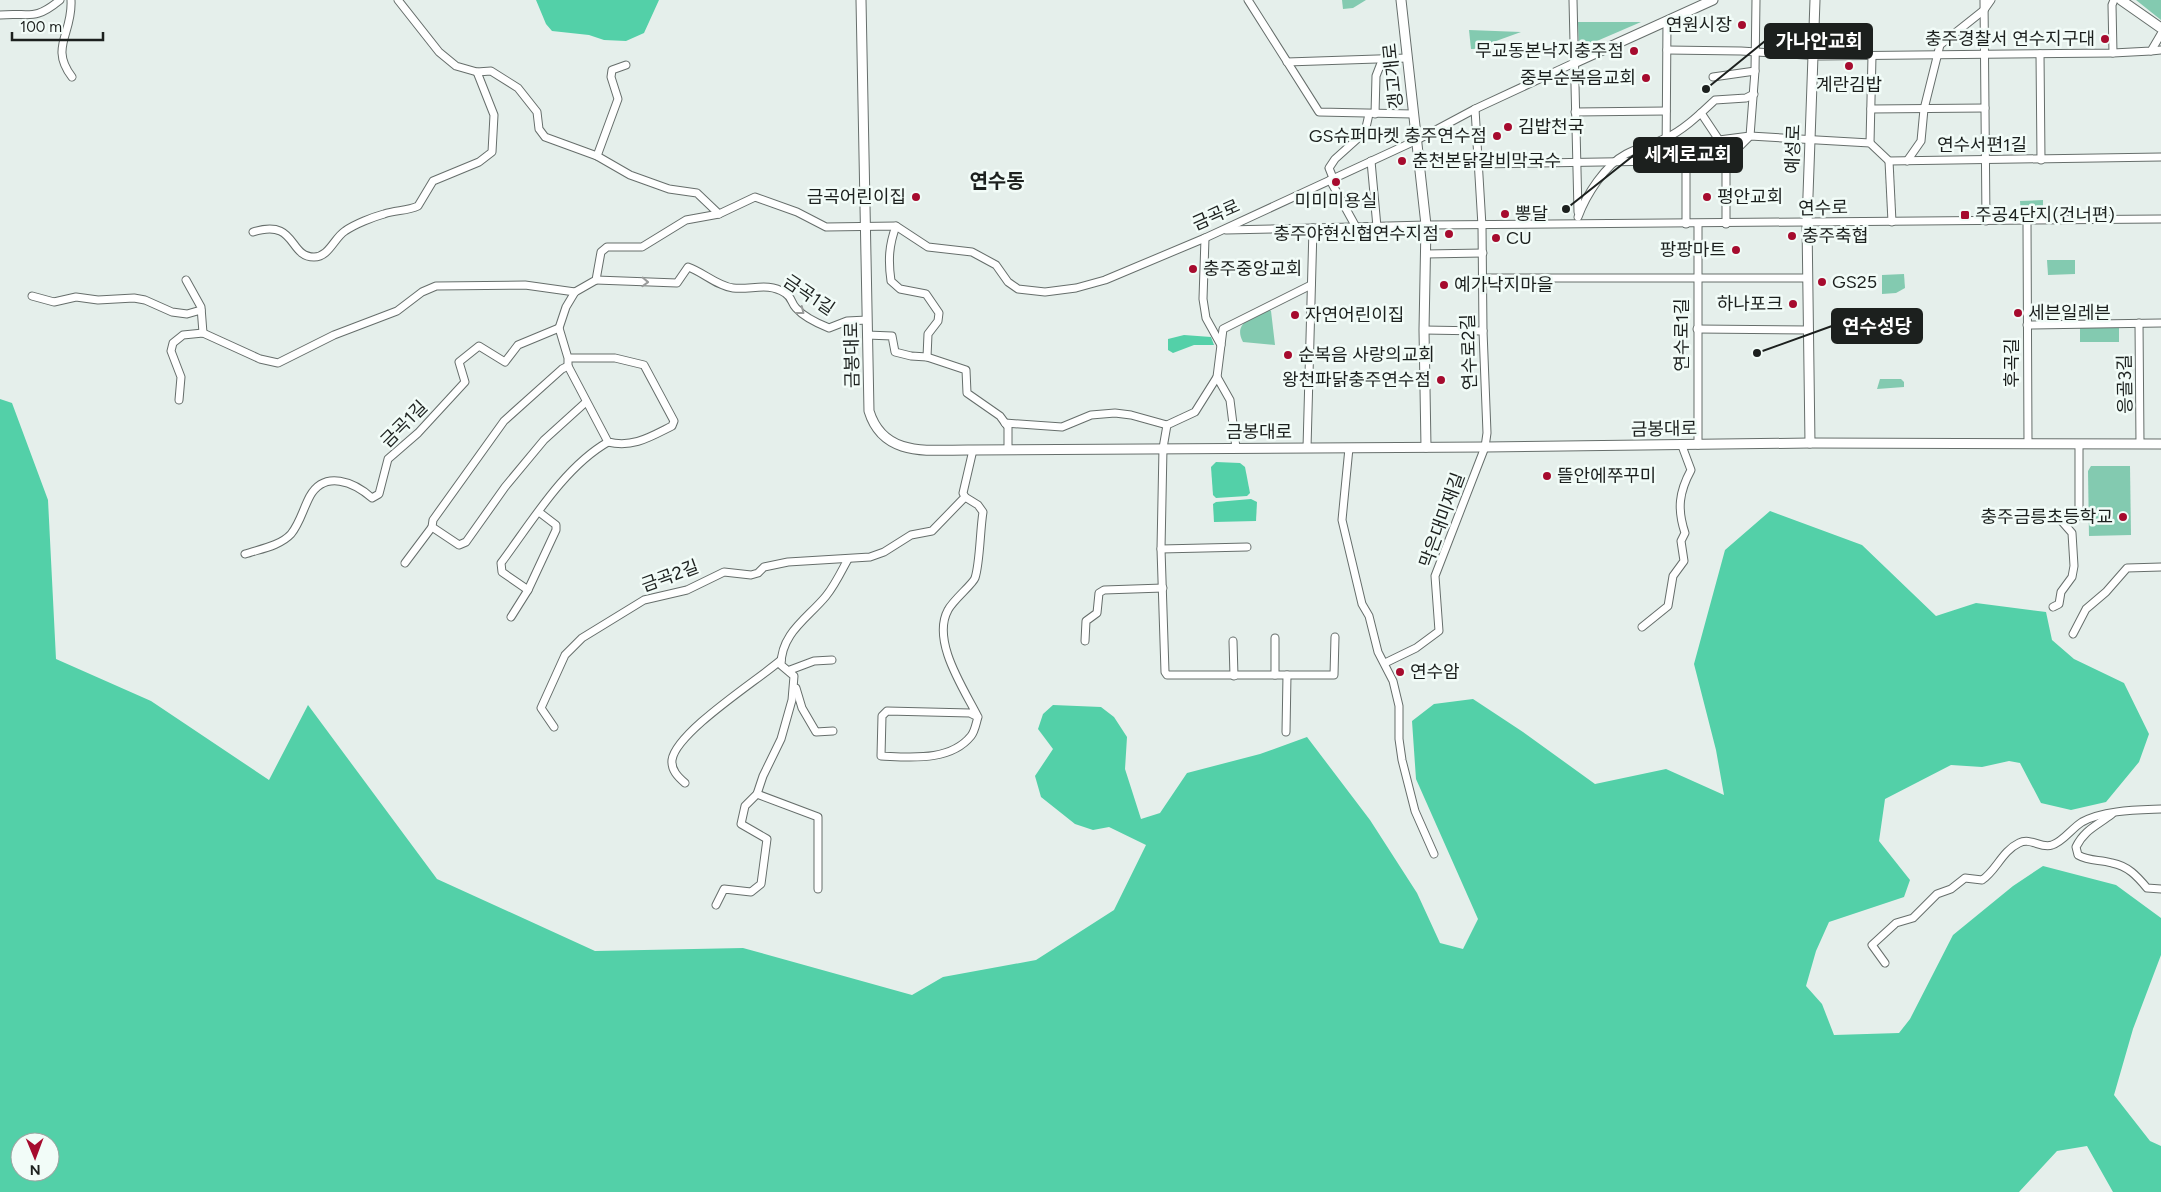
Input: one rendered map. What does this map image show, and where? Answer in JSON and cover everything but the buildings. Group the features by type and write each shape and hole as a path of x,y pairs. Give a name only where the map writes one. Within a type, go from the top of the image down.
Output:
{"street":[{"path":"0,15 35,16 60,0"},
{"path":"71,0 72,12 60,54 64,67 72,77"},
{"path":"398,0 439,52 456,66 477,72 491,71 518,88 537,112 540,129 545,137 597,156 630,175 668,189 697,193 719,214"},
{"name":"금봉대로","path":"862,0 869,411 874,426 880,433 898,446 912,449 1008,450 1485,448 1810,443 2161,444"},
{"path":"1248,0 1319,112 1413,114"},
{"name":"갱고개로","path":"1401,0 1426,225 1424,330 1426,447"},
{"path":"1573,0 1578,225"},
{"name":"금곡로","path":"896,226 928,247 972,252 984,257 1018,289 1045,292 1076,288 1105,280 1205,238 1417,140 1475,109 1713,0"},
{"path":"1478,164 1577,164 1726,160 1750,136 1756,52 1756,0"},
{"name":"예성로","path":"1810,443 1807,223 1815,0"},
{"path":"1984,0 1986,221"},
{"path":"1907,161 1921,141 1924,109 1940,45 1984,10 1991,0"},
{"path":"2113,53 2112,6 2114,0"},
{"path":"2121,0 2161,28"},
{"path":"1666,161 1667,21"},
{"path":"2150,51 2161,34"},
{"path":"1667,50 1756,52 1813,56 2113,53 2161,50"},
{"path":"2040,54 2041,160"},
{"path":"1870,143 1872,56"},
{"path":"1356,227 1332,179 1329,168 1336,159 1366,132 1372,114 1376,76 1384,58"},
{"path":"1287,62 1407,58"},
{"path":"597,156 618,99 611,77 612,70 626,65"},
{"path":"1713,77 1755,71"},
{"path":"253,232 266,227 283,231 302,252 316,258 324,255 336,238 346,230 384,214 418,206 433,181 479,162 492,152 494,115 477,72"},
{"path":"1578,217 1585,197 1611,163 1626,153 1666,138 1701,113 1715,100 1746,98 1754,94"},
{"path":"1871,109 1985,108"},
{"name":"연수로2길","path":"1475,109 1482,226 1483,331 1487,433 1485,448"},
{"path":"1575,112 1666,111"},
{"path":"1701,113 1719,140 1714,160"},
{"path":"1719,140 1750,136 1870,143 1889,161 1892,222"},
{"name":"연수서편1길","path":"1889,161 2161,157"},
{"path":"1726,160 1726,224"},
{"path":"1371,161 1377,226"},
{"path":"1686,161 1686,224"},
{"path":"608,442 586,402 568,362 559,328 566,307 575,292 596,280 601,252 607,247 642,247 686,220 719,214 755,197 796,212 826,227 896,226 890,242 888,260 891,281 900,289 926,294 939,313 938,321 928,334 927,357"},
{"name":"연수로","path":"1222,230 1426,225 2161,220"},
{"name":"후곡길","path":"2026,222 2028,444"},
{"name":"연수로1길","path":"1698,224 1698,445"},
{"path":"1308,448 1313,228"},
{"path":"1205,238 1204,308 1206,318 1221,346"},
{"path":"1426,254 1482,253"},
{"name":"금곡1길","path":"596,280 677,283 688,267 701,271 730,288 765,285 784,292 790,297 795,308 829,328 847,321 867,320"},
{"path":"1483,278 1808,278"},
{"path":"186,280 198,298 203,333"},
{"path":"179,400 180,377 172,357 171,347 183,335 203,333 260,359 278,363 334,335 397,311 422,292 436,286 525,285 575,292"},
{"path":"1005,423 1062,427 1091,415 1114,413 1131,415 1167,425 1195,412 1217,377 1223,329 1311,285"},
{"path":"32,296 54,302 76,297 98,300 134,298 146,300 172,312 187,314 201,310"},
{"name":"응골3길","path":"2139,323 2140,444"},
{"path":"2027,325 2161,323"},
{"name":"금곡1길","path":"245,554 273,545 289,536 298,524 311,494 323,483 339,480 355,485 372,498 378,494 385,477 388,459 418,433 466,382 459,362 479,346 505,362 518,345 559,328"},
{"path":"1697,329 1809,330"},
{"path":"1424,330 1483,331"},
{"path":"867,336 892,336 895,352 902,355 927,357 966,370 967,392 994,410 1008,427 1008,450"},
{"path":"405,563 432,527 433,520 504,421 568,362 615,358 644,365 674,421 672,426 638,443 620,445 608,442 596,449 567,476 500,563 502,572 528,590"},
{"path":"1217,377 1230,400 1236,448"},
{"path":"432,527 459,545 466,542 505,487 544,440 586,402"},
{"path":"1167,425 1163,448 1161,550 1164,665 1168,675 1334,675 1336,637"},
{"path":"2053,607 2059,604 2061,592 2072,577 2074,566 2072,533 2058,517 2079,516 2079,445"},
{"path":"1642,626 1668,606 1673,576 1684,561 1681,541 1685,533 1682,523 1680,497 1681,489 1691,470 1682,446"},
{"path":"1349,448 1342,520 1362,604 1369,616 1378,652 1393,681 1399,706 1399,739 1402,760 1416,810 1434,854"},
{"name":"막은대미재길","path":"1385,663 1416,648 1439,632 1436,576 1485,448"},
{"path":"973,450 963,493 965,497 978,505 983,512 975,579 955,599 948,610 942,629 947,653 978,717 972,736 950,751 929,757 881,756 882,716 887,711 970,713 978,717"},
{"name":"금곡2길","path":"554,727 542,708 565,656 582,638 644,600 687,590 724,572 752,575 758,573 764,567 788,562 870,557 884,552 911,535 932,531 965,497"},
{"path":"511,617 528,590 556,530 556,525 539,512"},
{"path":"1161,550 1247,547"},
{"path":"833,731 816,732 802,708 794,676 790,670 782,665 781,660 785,643 804,618 825,597 848,559"},
{"path":"2073,634 2086,609 2106,592 2127,568 2161,567"},
{"path":"1085,641 1086,621 1097,613 1098,594 1104,590 1162,588"},
{"path":"1275,638 1275,675"},
{"path":"1233,641 1234,676"},
{"path":"684,783 673,768 672,760 683,740 695,727 781,660"},
{"path":"790,670 814,661 832,660"},
{"path":"1286,732 1287,675"},
{"path":"716,905 724,888 751,892 762,884 767,839 741,824 745,806 757,794 781,739 795,685"},
{"path":"757,794 818,817 818,889"},
{"path":"1885,963 1872,946 1896,923 1914,918 1937,894 1951,889 1965,878 1982,880 2019,843 2027,840 2046,846 2054,845 2082,823 2096,816 2161,809"},
{"path":"2113,814 2086,831 2080,838 2076,847 2078,855 2087,860 2113,863 2132,871 2147,888 2161,889"}],"green space":[{"path":"536,0 659,0 644,33 626,41 604,40 589,35 552,31 546,24"},
{"path":"1342,0 1366,0 1353,8 1343,9"},
{"path":"2136,0 2161,0 2161,20"},
{"path":"1578,22 1641,22 1579,47"},
{"path":"1469,30 1521,32 1471,49"},
{"path":"2043,200 2043,212 2021,213 2020,201"},
{"path":"2047,260 2075,260 2075,274 2048,275"},
{"path":"1904,274 1905,288 1896,293 1882,294 1882,275"},
{"path":"1268,309 1271,311 1275,345 1243,342 1240,329 1246,321"},
{"path":"2080,328 2119,328 2119,342 2080,342"},
{"path":"1184,335 1211,337 1214,345 1194,345 1173,353 1168,350 1168,339"},
{"path":"1880,379 1901,379 1904,382 1904,387 1877,389"},
{"path":"0,399 12,403 48,500 56,659 151,701 269,780 308,705 437,879 595,951 743,948 912,995 943,977 1036,960 1114,910 1146,845 1109,827 1093,830 1075,824 1041,797 1035,776 1053,749 1038,729 1043,714 1053,705 1101,707 1114,717 1127,737 1125,769 1141,819 1160,813 1187,773 1260,754 1307,737 1370,820 1417,893 1440,943 1463,949 1478,919 1416,779 1412,721 1434,704 1473,699 1523,732 1595,784 1666,769 1724,795 1716,750 1694,664 1725,550 1770,511 1862,545 1936,616 1976,603 2046,612 2052,640 2074,659 2124,683 2149,734 2139,762 2106,802 2071,810 2041,803 2020,763 2009,761 1982,767 1951,765 1885,799 1879,841 1910,880 1904,897 1829,922 1816,951 1806,986 1822,1004 1834,1035 1899,1033 1910,1019 1953,935 2013,886 2043,866 2116,885 2161,918 2161,955 2133,1029 2114,1095 2150,1141 2161,1146 2161,1192 2113,1192 2087,1146 2057,1151 2019,1192 0,1192"},
{"path":"1216,462 1240,463 1245,467 1250,493 1247,496 1216,498 1213,495 1211,467"},
{"path":"2091,466 2130,466 2131,535 2089,536 2088,471"},
{"path":"1251,499 1257,502 1256,521 1214,522 1213,504 1216,502"}],"place":[{"name":"연원시장","path":"1742,25"},
{"name":"충주경찰서 연수지구대","path":"2105,39"},
{"name":"무교동본낙지충주점","path":"1634,51"},
{"name":"계란김밥","path":"1849,66"},
{"name":"중부순복음교회","path":"1646,78"},
{"name":"가나안교회","path":"1706,89"},
{"name":"김밥천국","path":"1508,127"},
{"name":"GS슈퍼마켓 충주연수점","path":"1497,136"},
{"name":"춘천본닭갈비막국수","path":"1402,161"},
{"name":"미미미용실","path":"1336,182"},
{"name":"금곡어린이집","path":"916,197"},
{"name":"평안교회","path":"1707,197"},
{"name":"세계로교회","path":"1566,209"},
{"name":"뽕달","path":"1505,214"},
{"name":"주공4단지(건너편)","path":"1965,215"},
{"name":"충주야현신협연수지점","path":"1449,234"},
{"name":"충주축협","path":"1792,236"},
{"name":"CU","path":"1496,238"},
{"name":"팡팡마트","path":"1736,250"},
{"name":"충주중앙교회","path":"1193,269"},
{"name":"GS25","path":"1822,282"},
{"name":"예가낙지마을","path":"1444,285"},
{"name":"하나포크","path":"1793,304"},
{"name":"세븐일레븐","path":"2018,313"},
{"name":"자연어린이집","path":"1295,315"},
{"name":"연수성당","path":"1757,353"},
{"name":"순복음 사랑의교회","path":"1288,355"},
{"name":"왕천파닭충주연수점","path":"1441,380"},
{"name":"뜰안에쭈꾸미","path":"1547,476"},
{"name":"충주금릉초등학교","path":"2123,517"},
{"name":"연수암","path":"1400,672"}],"district":[{"name":"연수동","path":"997,181"}]}
